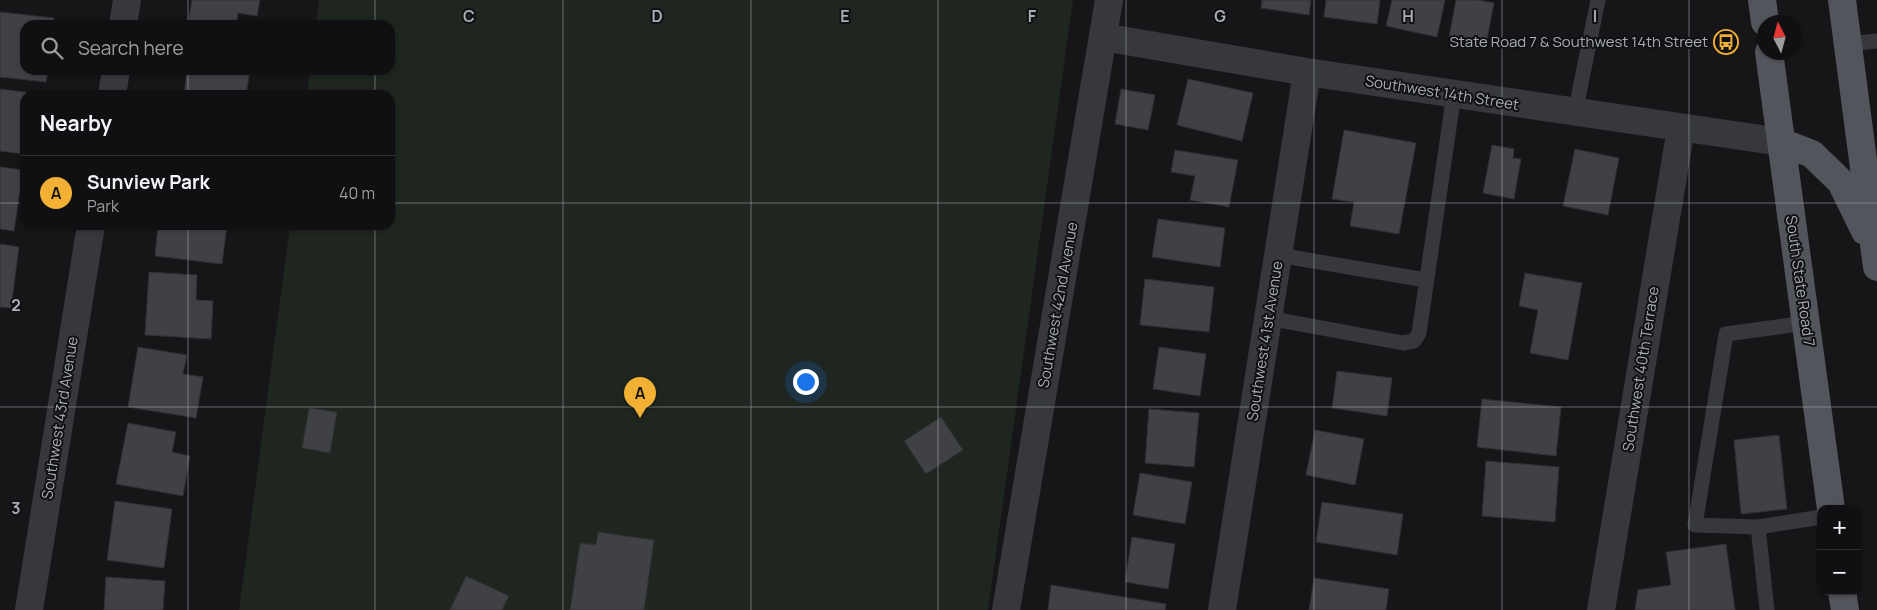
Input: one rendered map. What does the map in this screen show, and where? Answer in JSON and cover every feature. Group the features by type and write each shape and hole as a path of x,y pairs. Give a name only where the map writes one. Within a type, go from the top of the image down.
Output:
{"main road":[{"path":"1762,0 1764,15"},
{"path":"1842,0 1876,259"},
{"name":"South State Road 7","path":"1770,60 1830,505"},
{"path":"1782,142 1812,154 1841,182 1876,259"},
{"path":"1843,595 1845,610"}],"street":[{"path":"124,20 127,0"},
{"name":"Southwest 42nd Avenue","path":"1006,610 1109,0"},
{"name":"Southwest 14th Street","path":"1103,37 1308,72 1575,113 1782,142"},
{"name":"Southwest 41st Avenue","path":"1222,610 1308,72"},
{"path":"113,90 115,75"},
{"name":"Southwest 40th Terrace","path":"1601,610 1681,128"},
{"name":"Southwest 43rd Avenue","path":"29,610 90,230"}],"lane":[{"path":"1575,113 1598,0"},
{"path":"1848,44 1877,41"},
{"path":"1268,318 1404,343 1414,341 1419,334 1454,94"},
{"path":"1278,255 1426,280"},
{"path":"1806,323 1726,334 1695,525 1758,527 1817,517"},
{"path":"1758,527 1767,610"}],"shaded area":[{"path":"319,0 1073,0 988,610 239,610 289,230 395,230 395,90 308,90 309,75 395,75 395,20 317,20"}],"building":[{"path":"192,0 260,0 257,16 238,13 237,20 189,20"},
{"path":"1262,0 1311,0 1309,15 1261,8"},
{"path":"1326,0 1380,0 1377,24 1324,17"},
{"path":"1392,0 1445,0 1437,37 1386,26"},
{"path":"1456,0 1478,0 1494,3 1486,44 1449,37"},
{"path":"0,12 54,18 54,20 20,20 20,75 47,75 46,82 0,77"},
{"path":"186,75 249,75 247,90 185,90"},
{"path":"1188,79 1253,93 1242,141 1177,125"},
{"path":"0,89 20,92 20,154 0,151"},
{"path":"1121,89 1155,95 1148,130 1115,124"},
{"path":"1344,130 1416,143 1399,234 1350,226 1354,202 1332,199"},
{"path":"1492,145 1514,149 1513,158 1521,159 1514,199 1483,193"},
{"path":"1575,149 1619,158 1608,215 1563,206"},
{"path":"1175,150 1238,160 1229,207 1190,200 1195,176 1171,172"},
{"path":"0,167 20,170 20,190 14,231 0,229"},
{"path":"1158,219 1225,228 1220,267 1152,257"},
{"path":"158,230 226,230 222,264 155,256"},
{"path":"0,244 19,247 11,308 0,307"},
{"path":"149,272 197,275 196,300 213,301 211,339 145,335"},
{"path":"1525,273 1582,283 1568,360 1530,353 1538,310 1519,306"},
{"path":"1145,279 1214,287 1209,332 1140,325"},
{"path":"138,347 187,355 183,374 203,377 196,418 128,407"},
{"path":"1159,347 1206,354 1200,396 1153,389"},
{"path":"1337,371 1392,378 1387,416 1332,408"},
{"path":"1482,399 1561,407 1556,456 1477,447"},
{"path":"309,408 337,412 330,453 302,448"},
{"path":"1149,409 1199,413 1194,467 1145,463"},
{"path":"941,417 963,450 926,474 904,441"},
{"path":"128,423 176,432 172,452 190,456 183,496 116,484"},
{"path":"1315,430 1364,439 1355,485 1306,475"},
{"path":"1779,435 1787,509 1741,514 1734,440"},
{"path":"1486,461 1559,467 1555,522 1482,516"},
{"path":"1140,473 1192,482 1185,524 1133,515"},
{"path":"115,501 172,509 164,568 107,560"},
{"path":"1322,502 1403,514 1397,555 1316,542"},
{"path":"598,532 654,540 644,610 570,610 580,543 596,545"},
{"path":"1132,537 1175,544 1168,589 1125,582"},
{"path":"1726,544 1735,610 1635,610 1638,590 1671,585 1666,552"},
{"path":"466,576 509,596 502,610 450,610"},
{"path":"106,577 165,581 163,610 104,610"},
{"path":"1314,578 1389,589 1386,610 1309,610"},
{"path":"1051,585 1166,604 1165,610 1048,610"}],"place":[{"name":"State Road 7 & Southwest 14th Street","path":"1726,42"},
{"name":"Sunview Park","path":"640,418"}]}
